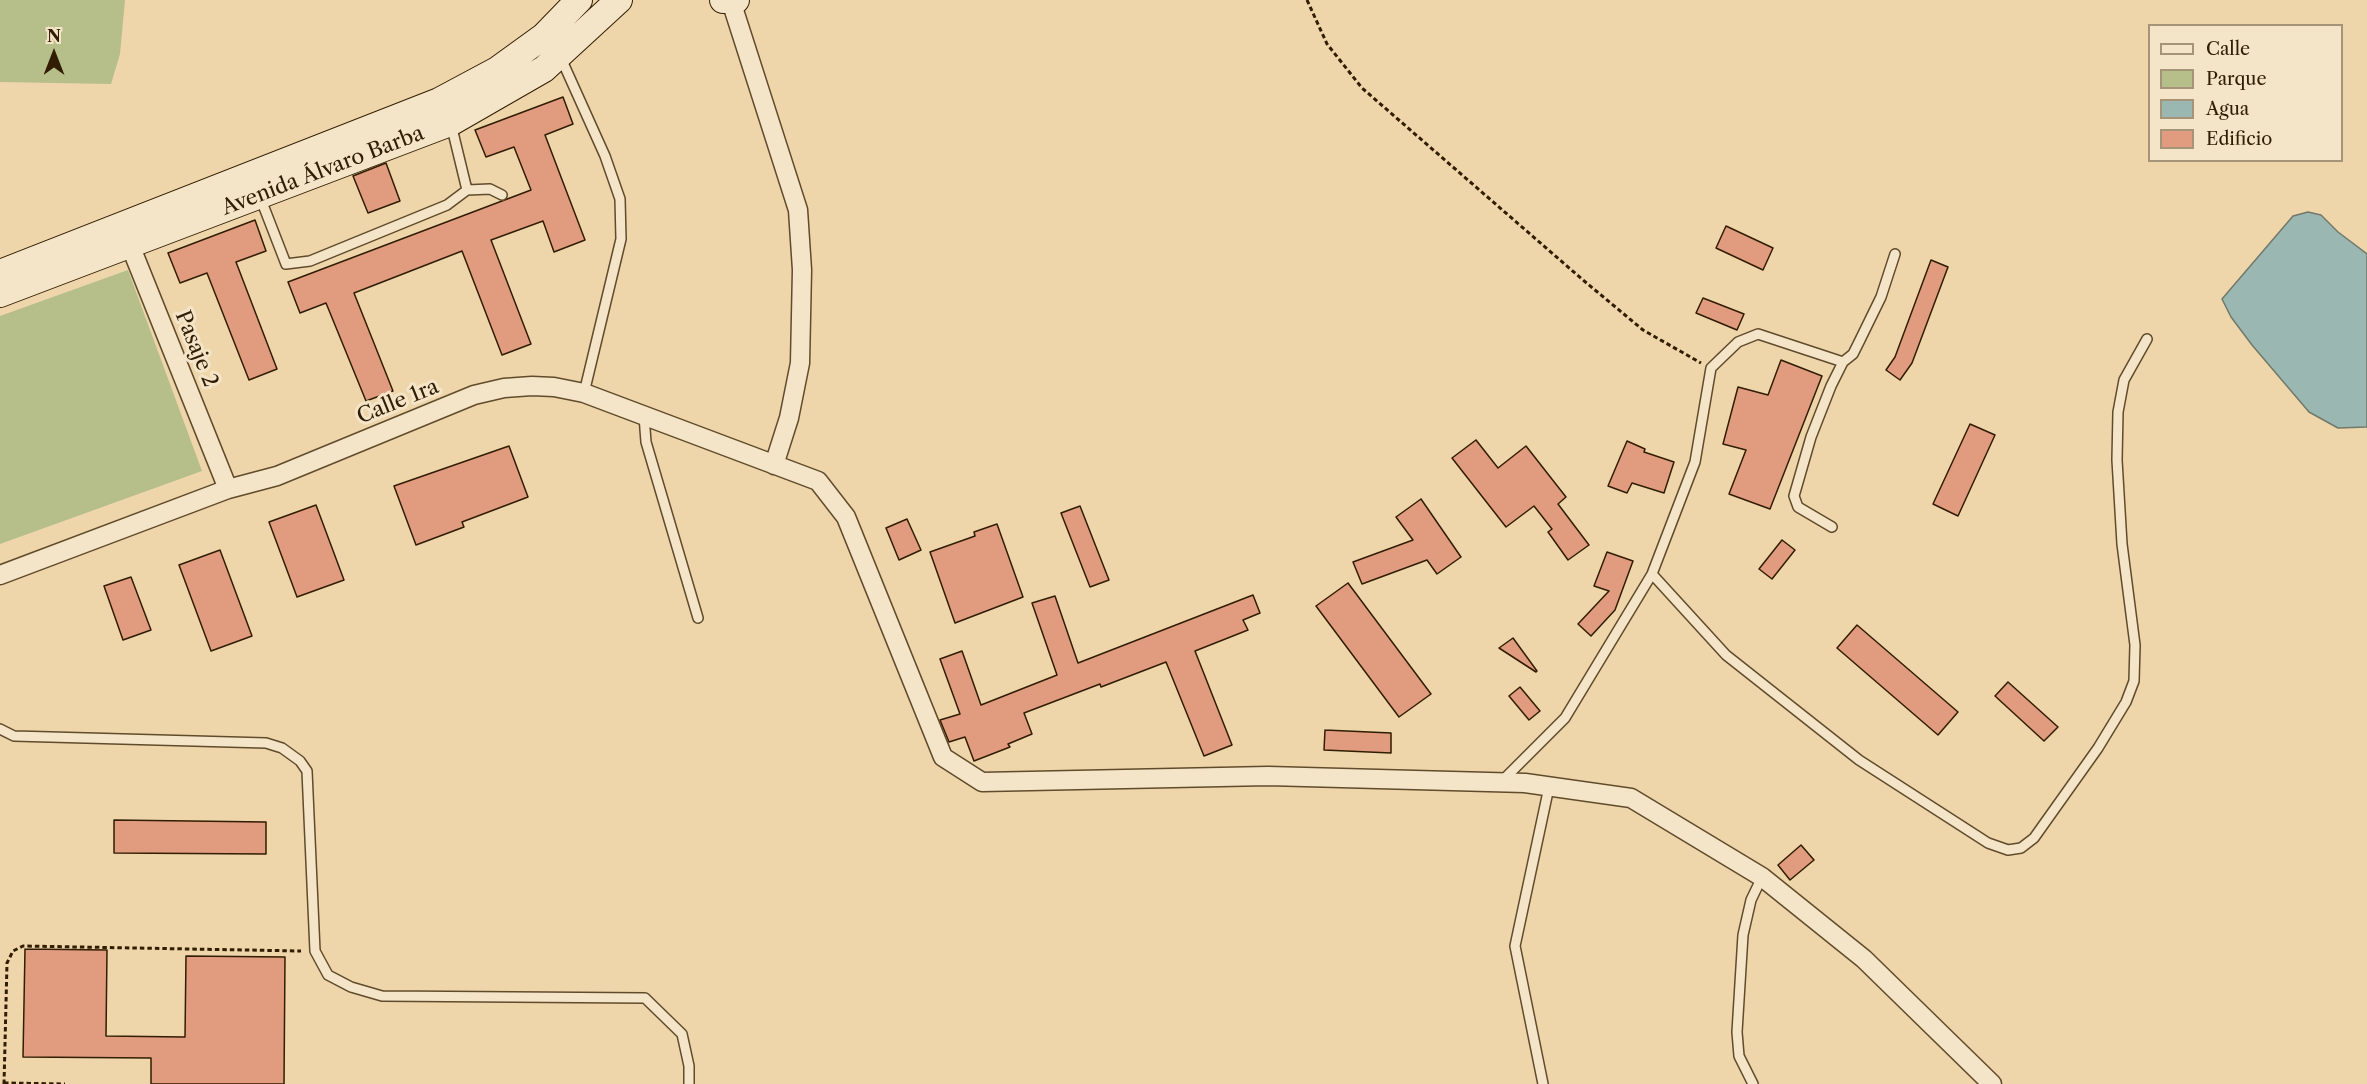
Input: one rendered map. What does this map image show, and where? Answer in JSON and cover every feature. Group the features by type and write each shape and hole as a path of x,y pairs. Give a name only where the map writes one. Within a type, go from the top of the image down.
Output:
{"main road":[{"name":"Avenida Álvaro Barba","path":"0,294 126,235 439,101 497,70 544,36 579,0"},
{"name":"Avenida Álvaro Barba","path":"0,273 260,195 450,123 544,69 619,0"}],"street":[{"path":"730,0 798,210 802,270 800,363 789,418 774,465"},
{"name":"Pasaje 2","path":"126,235 228,489"},
{"name":"Calle 1ra","path":"0,575 228,489 277,476 474,395 504,388 554,387 584,393 818,481 846,517 943,757 982,782 1268,776 1500,783"},
{"path":"1500,783 1631,798 1762,877 1864,959 1992,1084"}],"lane":[{"path":"560,56 605,156 620,199 621,239 584,393"},
{"path":"450,123 467,190"},
{"path":"260,195 286,264 310,261 447,205 467,190 490,189 502,195"},
{"path":"1832,527 1798,507 1794,496 1831,386 1843,362 1853,354 1860,342 1881,297 1895,254"},
{"path":"1500,783 1565,717 1652,574 1695,462 1711,368 1738,342 1758,334 1843,362"},
{"path":"1652,574 1726,655 1859,760 1988,843 2008,850 2021,848 2034,838 2098,748 2126,702 2134,681 2135,645 2122,544 2116,460 2118,412 2124,380 2147,339"},
{"path":"644,416 645,442 698,618"},
{"path":"0,729 14,735 266,743 282,748 292,754 307,771 315,951 328,975 351,987 382,996 645,998 682,1034 689,1066 689,1084"},
{"path":"1543,1084 1515,946 1549,787"},
{"path":"1753,1084 1738,1056 1737,1032 1743,935 1751,900 1762,877"}],"path":[{"path":"1307,0 1327,44 1362,88 1643,330 1711,368"},
{"path":"65,1084 4,1083 7,963 13,951 23,946 315,951"}],"green space":[{"path":"0,0 125,0 120,54 111,84 0,82"},
{"path":"128,270 202,471 0,544 0,316"}],"water":[{"path":"2308,212 2321,215 2338,232 2367,254 2367,427 2338,428 2309,412 2252,345 2231,317 2222,299 2293,216"}],"building":[{"path":"563,97 573,124 545,135 585,240 554,252 543,221 491,240 531,344 502,355 462,251 354,293 393,391 366,401 326,303 300,313 288,282 531,190 514,147 486,157 475,130"},
{"path":"386,163 400,201 368,213 353,176"},
{"path":"255,220 266,251 236,262 277,369 249,380 207,273 180,283 168,253"},
{"path":"1726,226 1773,248 1763,270 1716,248"},
{"path":"1931,260 1948,267 1912,363 1900,380 1886,370 1895,357"},
{"path":"1703,298 1744,314 1737,330 1696,313"},
{"path":"1781,360 1822,376 1770,509 1729,494 1746,450 1723,444 1738,387 1768,395"},
{"path":"1970,424 1995,435 1958,516 1933,504"},
{"path":"1476,440 1498,468 1526,446 1566,497 1558,504 1589,545 1568,560 1548,532 1552,529 1534,506 1506,527 1452,458"},
{"path":"1627,441 1645,449 1644,452 1674,462 1664,493 1632,483 1627,493 1608,486"},
{"path":"509,446 528,497 462,522 464,527 416,545 394,486"},
{"path":"1421,499 1461,557 1437,574 1427,560 1362,584 1353,562 1413,540 1396,517"},
{"path":"316,505 344,580 297,597 269,522"},
{"path":"1080,506 1109,580 1090,587 1061,513"},
{"path":"907,519 921,550 899,560 886,528"},
{"path":"997,524 1023,597 955,623 930,552 975,536 974,532"},
{"path":"1782,540 1795,550 1772,579 1759,569"},
{"path":"220,550 252,636 211,651 179,565"},
{"path":"1607,552 1633,561 1615,610 1591,636 1578,624 1609,591 1594,586"},
{"path":"131,577 151,630 123,640 104,586"},
{"path":"1348,583 1431,694 1399,717 1316,606"},
{"path":"1253,595 1260,613 1243,620 1248,630 1195,651 1232,745 1204,756 1166,662 1024,713 1032,734 1008,744 1010,747 974,761 965,737 949,742 940,720 960,714 940,659 962,651 981,705 1057,675 1032,603 1055,596 1078,663"},
{"path":"1857,625 1958,712 1938,735 1837,648"},
{"path":"1513,638 1537,671 1536,672 1499,648"},
{"path":"2008,682 2058,727 2044,741 1995,696"},
{"path":"1520,687 1540,711 1529,720 1509,696"},
{"path":"1325,730 1391,733 1391,753 1324,750"},
{"path":"114,820 266,822 266,854 114,853"},
{"path":"1801,845 1814,860 1790,880 1778,865"},
{"path":"25,949 107,950 106,1036 185,1037 186,956 285,957 284,1084 151,1084 151,1058 23,1057"}]}
